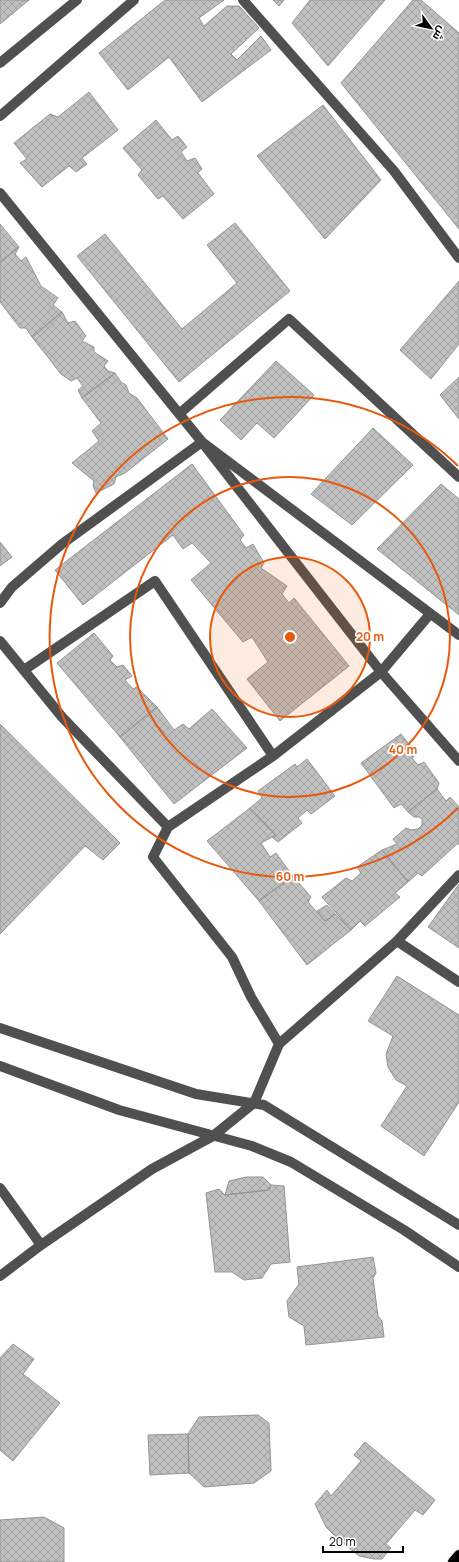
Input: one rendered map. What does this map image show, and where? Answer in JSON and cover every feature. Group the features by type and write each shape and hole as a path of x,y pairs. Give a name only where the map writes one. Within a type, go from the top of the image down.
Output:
{"main road":[{"path":"453,1562 459,1555"}],"street":[{"path":"0,63 77,0"},
{"path":"0,116 134,0"},
{"path":"243,0 394,171 459,258"},
{"path":"0,192 202,442 382,672 459,761"},
{"path":"179,414 289,320 459,477"},
{"path":"0,604 12,587 62,544 202,442"},
{"path":"202,442 459,635"},
{"path":"24,670 155,581 273,756"},
{"path":"279,1044 251,997 232,957 153,857 168,828 273,756 382,672 430,614"},
{"path":"0,641 62,717 168,828"},
{"path":"0,1276 41,1245 152,1169 213,1136 254,1103 279,1044 397,941 459,874"},
{"path":"397,941 459,982"},
{"path":"0,1028 196,1094 264,1105 459,1226"},
{"path":"0,1066 119,1110 252,1146 291,1162 404,1230 459,1267"},
{"path":"0,1188 41,1245"}],"building":[{"path":"0,0 29,0 0,24"},
{"path":"165,0 224,0 199,18 204,26 227,6 239,6 259,28 231,54 237,60 261,36 271,50 202,102 169,57 128,90 99,53"},
{"path":"273,0 284,0 279,6"},
{"path":"310,0 385,0 328,66 292,23"},
{"path":"413,0 421,0 459,33 459,229 341,83"},
{"path":"89,92 118,130 82,158 87,164 76,172 69,166 42,187 20,163 27,159 14,143 50,114 58,117"},
{"path":"323,105 381,180 325,239 257,156"},
{"path":"156,120 172,140 178,136 187,147 181,152 187,161 195,158 202,169 198,173 214,194 183,219 163,196 158,199 138,175 142,170 123,148"},
{"path":"235,223 290,291 179,382 77,256 105,234 182,329 237,283 207,245"},
{"path":"0,224 19,247 0,262"},
{"path":"19,247 15,254 21,261 26,257 41,286 58,298 53,305 62,312 32,337 26,328 20,328 0,302 0,262"},
{"path":"459,281 459,344 431,379 400,350"},
{"path":"62,312 68,323 75,321 86,336 82,341 94,347 94,352 108,361 104,366 108,371 115,373 82,398 78,390 83,386 77,378 71,381 61,374 32,337"},
{"path":"276,361 314,395 274,438 257,423 241,440 220,420"},
{"path":"115,373 121,382 126,385 129,393 137,398 168,439 125,473 116,477 114,484 96,493 93,486 94,481 72,463 99,441 92,431 101,423 82,398"},
{"path":"459,377 459,419 440,395"},
{"path":"373,428 413,465 352,525 311,494"},
{"path":"192,464 244,535 240,540 246,548 253,544 264,563 261,568 287,586 282,594 289,603 294,598 349,666 280,721 247,679 268,662 252,637 243,642 191,580 211,563 192,543 183,549 173,535 83,605 55,570"},
{"path":"441,484 459,499 459,615 377,549"},
{"path":"0,542 12,557 0,566"},
{"path":"94,633 113,656 110,660 117,667 123,665 132,676 125,680 133,689 137,687 157,707 120,737 57,663"},
{"path":"157,707 174,730 183,724 189,729 212,709 247,748 174,804 120,737"},
{"path":"0,724 120,843 103,860 85,846 0,934"},
{"path":"401,734 417,754 412,758 418,765 424,762 439,783 437,789 408,812 401,804 394,808 361,763"},
{"path":"307,759 335,796 311,814 307,810 298,818 302,823 278,842 272,837 276,835 250,808 262,798 258,791 295,764 297,767"},
{"path":"437,789 446,801 450,797 459,807 459,844 457,844 422,876 418,873 408,882 382,850 397,844 393,839 406,828 411,830 418,829 422,825 422,819 419,817 414,817 408,812"},
{"path":"250,808 276,835 261,843 270,857 276,853 293,876 259,901 207,841"},
{"path":"382,850 408,882 395,893 400,897 365,926 360,921 351,930 322,897 346,878 352,881 361,873 357,867"},
{"path":"293,876 311,897 308,902 325,921 335,914 351,930 307,965 259,901"},
{"path":"459,884 459,948 428,927"},
{"path":"327,905 335,914 325,921 317,911"},
{"path":"397,976 459,1015 459,1102 424,1156 381,1126 407,1086 396,1080 388,1067 386,1054 393,1036 368,1021"},
{"path":"246,1177 263,1177 271,1185 269,1190 225,1195 229,1181"},
{"path":"271,1185 284,1186 290,1262 271,1264 262,1278 244,1280 232,1272 215,1272 206,1193 219,1189 225,1195 269,1190"},
{"path":"373,1257 376,1273 373,1278 378,1316 382,1321 384,1337 306,1345 304,1326 289,1317 287,1301 299,1284 297,1267"},
{"path":"13,1344 34,1359 23,1374 60,1403 13,1461 0,1450 0,1358"},
{"path":"258,1415 269,1423 271,1471 254,1483 204,1487 189,1473 188,1434 199,1417"},
{"path":"188,1434 189,1473 150,1475 148,1435"},
{"path":"365,1442 435,1500 423,1515 415,1510 386,1544 391,1548 382,1559 359,1556 326,1527 315,1504 327,1490 331,1496 361,1461 354,1455"},
{"path":"44,1517 64,1528 64,1562 0,1562 0,1520"}]}
